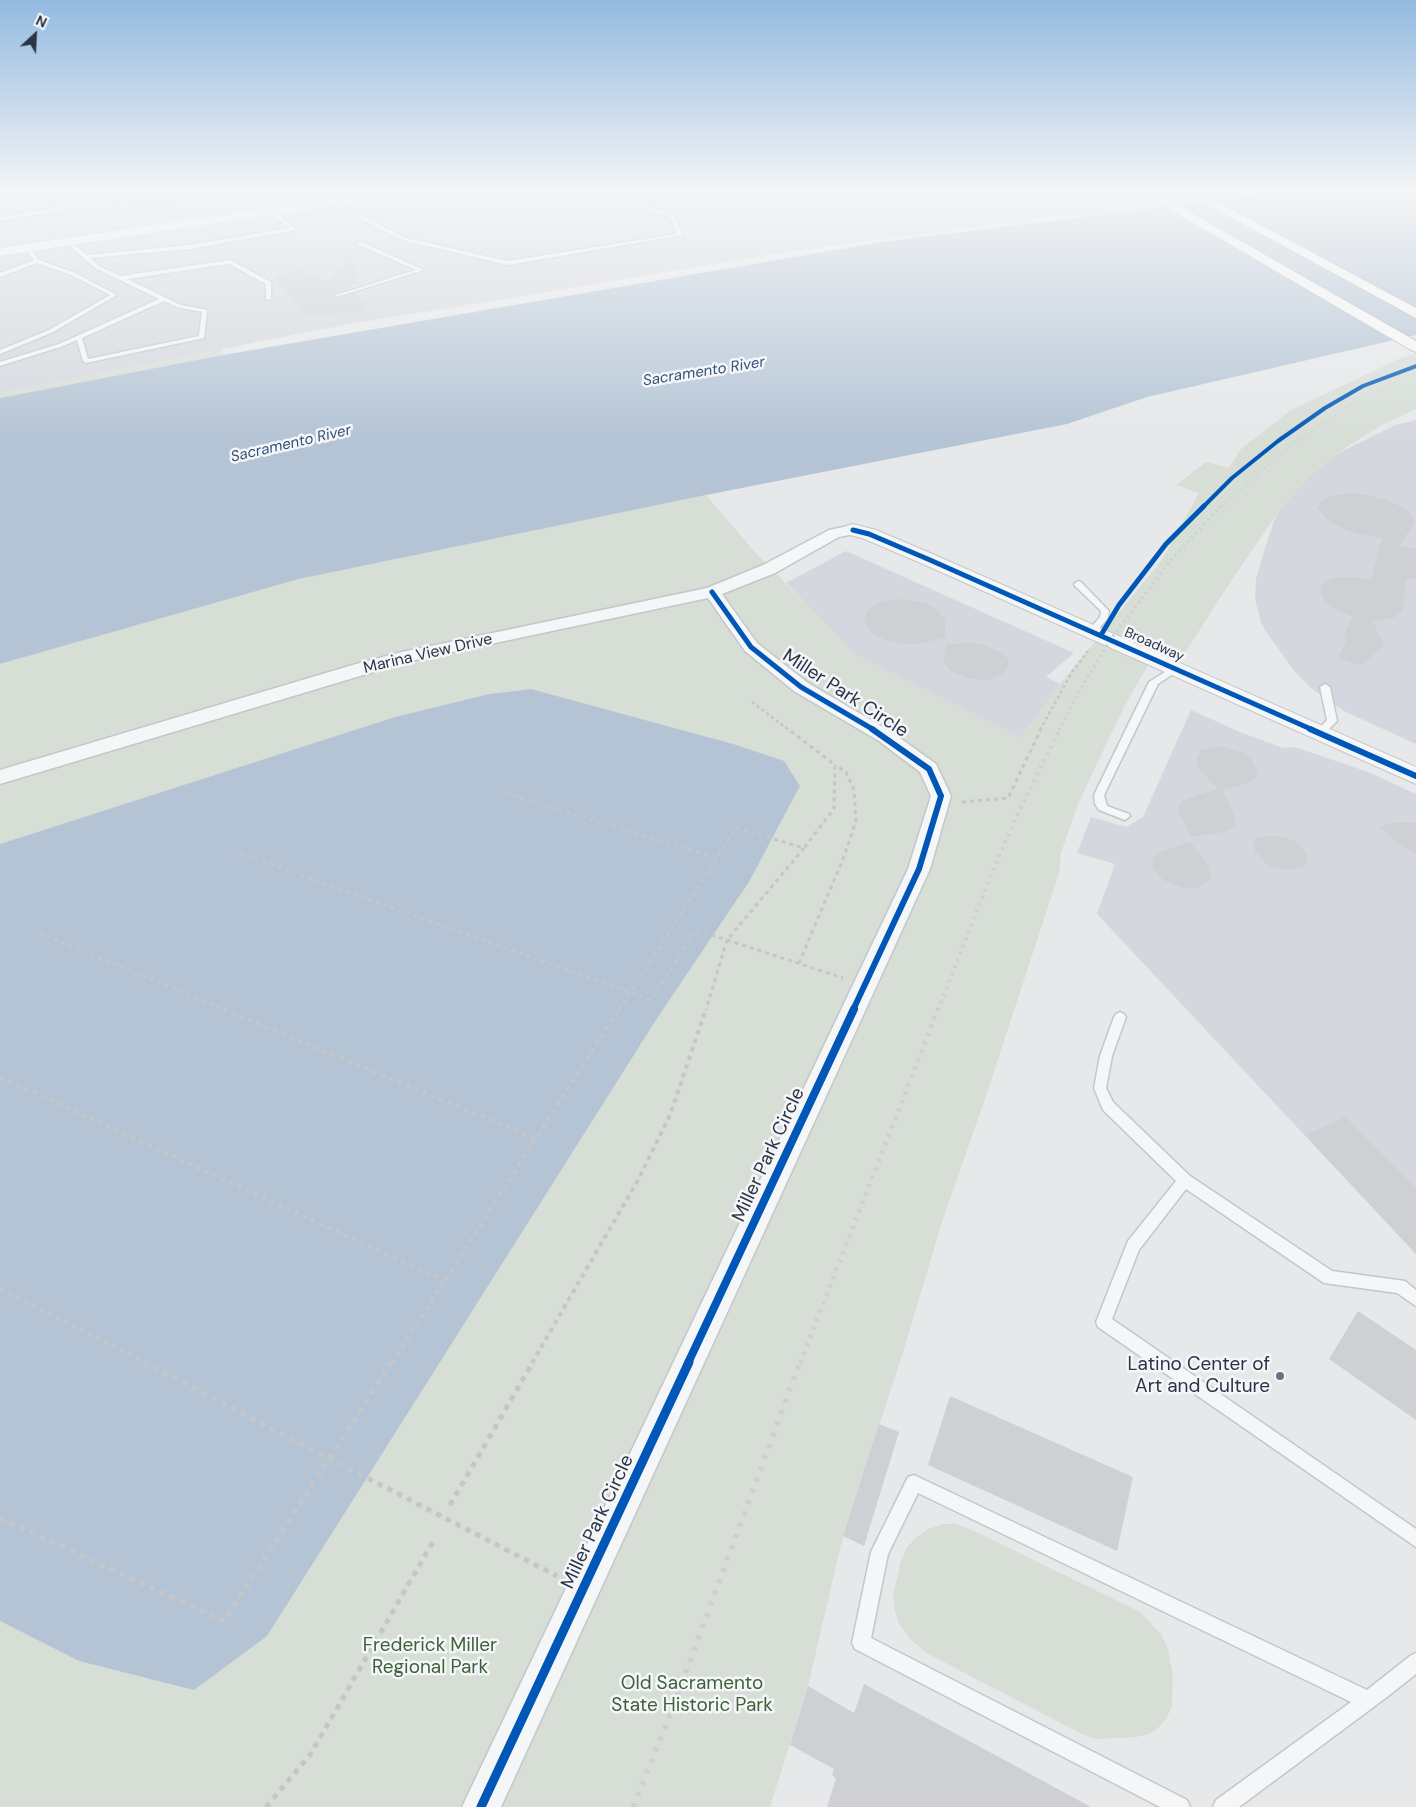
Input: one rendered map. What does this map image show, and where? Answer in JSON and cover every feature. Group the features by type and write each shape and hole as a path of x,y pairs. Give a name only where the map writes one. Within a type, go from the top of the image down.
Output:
{"highway":[{"path":"1288,274 1416,349"},
{"path":"1343,274 1416,314"}],"street":[{"name":"Marina View Drive","path":"0,777 381,663 712,592 770,568 835,533 853,530"},
{"name":"Broadway","path":"853,530 869,534 1097,633 1416,776"},
{"name":"Miller Park Circle","path":"481,1807 919,869 941,796 929,769 886,737 801,687 751,647 712,592"}],"lane":[{"path":"0,352 51,331 114,295 74,274"},
{"path":"80,337 86,361 202,337 205,311 179,306 113,274"},
{"path":"121,278 146,274"},
{"path":"253,274 269,283 269,299"},
{"path":"338,296 408,274"},
{"path":"0,364 61,346 164,299"},
{"path":"1078,584 1105,611 1097,633"},
{"path":"1124,816 1103,808 1100,804 1099,795 1154,682 1176,668"},
{"path":"1320,734 1332,721 1325,687"},
{"path":"1120,1017 1106,1056 1100,1088 1108,1106 1184,1180 1329,1278 1400,1286 1416,1299"},
{"path":"1184,1180 1133,1246 1103,1322 1416,1539"},
{"path":"1180,1807 861,1643 880,1552 914,1483 1368,1700"},
{"path":"1223,1807 1368,1700 1416,1662"}],"path":[{"path":"938,804 1008,798 1048,714 1097,633"},
{"path":"752,702 846,772 854,790 856,821 843,859 799,963"},
{"path":"450,1505 638,1180 670,1115 702,1024 727,940 834,809 835,765"},
{"path":"505,793 717,858"},
{"path":"0,1518 224,1621 736,828 804,848"},
{"path":"240,853 651,1000 696,930 817,968"},
{"path":"39,933 536,1139"},
{"path":"0,1077 445,1281"},
{"path":"0,1288 583,1589"},
{"path":"266,1807 310,1755 434,1540"}],"shaded area":[{"path":"0,274 652,274 339,326 0,393"},
{"path":"1416,420 1416,744 1344,711 1311,688 1294,671 1265,630 1261,623 1255,599 1256,579 1265,548 1275,518 1283,505 1313,473 1337,454 1395,425"},
{"path":"846,551 1074,653 1046,677 1060,684 1021,738 854,654 786,583"},
{"path":"1191,710 1240,732 1283,748 1295,747 1368,772 1416,794 1416,1254 1097,914 1115,864 1077,853 1091,817 1126,827 1143,817"}],"green space":[{"path":"222,349 223,355 0,398 0,393"},
{"name":"Frederick Miller Regional Park","path":"1416,353 1416,409 1378,427 1342,450 1313,473 1283,505 1181,659 1171,655 1148,665 1125,705 1077,807 1061,853 1059,873 987,1093 942,1222 904,1349 843,1536 808,1686 770,1807 0,1807 0,1621 79,1661 654,1023 749,882 800,786 531,689 489,694 395,717 0,844 0,664 299,579 706,495 754,551 854,654 1021,738 1060,684 1161,561 1199,493 1176,485 1206,462 1229,468 1241,449 1291,410 1399,359"},
{"path":"944,1524 956,1524 972,1530 1140,1612 1160,1633 1168,1648 1173,1677 1172,1707 1166,1719 1158,1728 1149,1734 1136,1737 1095,1739 928,1654 911,1640 899,1624 895,1611 893,1595 901,1561 907,1547 917,1537 928,1529"}],"water":[{"name":"Sacramento River","path":"693,274 1416,274 1416,335 1147,397 1067,424 706,495 299,579 0,664 0,398 223,355"},
{"path":"531,689 733,744 784,761 800,786 749,882 654,1023 267,1636 194,1690 79,1661 0,1621 0,844 395,717 489,694"}],"building":[{"path":"310,274 329,283 334,274 356,274 359,283 351,285 353,288 335,293 334,297 337,299 356,293 367,309 323,316 322,313 303,316 275,276"},
{"path":"1354,493 1385,499 1404,508 1412,516 1414,523 1399,546 1416,549 1416,579 1406,578 1403,610 1395,617 1373,622 1384,645 1363,664 1338,658 1346,642 1344,634 1353,617 1334,608 1321,595 1321,588 1325,582 1334,578 1371,579 1382,538 1358,534 1342,528 1330,522 1317,508 1325,498"},
{"path":"898,599 925,603 936,609 945,620 945,638 916,644 902,644 885,640 874,634 867,627 864,619 867,611 874,605 884,601"},
{"path":"973,643 984,645 1002,653 1008,659 1009,665 1004,674 987,680 970,679 951,671 944,663 946,644"},
{"path":"1224,747 1244,753 1251,759 1257,771 1256,777 1250,782 1223,790 1235,818 1235,826 1224,832 1192,837 1179,814 1178,808 1186,799 1218,789 1198,768 1196,762 1200,751"},
{"path":"1401,822 1416,823 1416,854 1396,842 1379,826"},
{"path":"1278,836 1295,841 1306,852 1308,861 1303,867 1288,870 1271,866 1264,862 1255,851 1254,839"},
{"path":"1190,842 1209,866 1211,878 1200,887 1182,888 1163,880 1153,868 1153,861 1155,855 1161,851"},
{"path":"1346,1117 1416,1189 1416,1254 1305,1135"},
{"path":"1358,1311 1416,1350 1416,1420 1329,1359"},
{"path":"950,1396 1133,1477 1117,1551 928,1465"},
{"path":"879,1424 899,1432 864,1546 843,1536"},
{"path":"864,1684 1091,1807 827,1807 836,1779 832,1775 834,1769 790,1745 808,1686 854,1713"}],"railway":[{"path":"1220,508 1285,450 1355,401 1416,373"},
{"path":"1059,730 1075,698 1111,639 1171,560 1221,506"},
{"path":"938,1010 989,880 1017,815 1060,729"},
{"path":"800,1363 938,1009"},
{"path":"633,1807 673,1707 800,1362"}],"cycle path":[{"path":"1101,635 1119,605 1166,544 1232,478 1278,441 1325,408 1363,386 1416,366"},
{"path":"853,530 869,534 930,560 1416,776"},
{"path":"481,1807 919,869 941,796 929,769 886,737 801,687 751,647 712,592"}],"place":[{"name":"Latino Center of Art and Culture","path":"1280,1376"}],"park label":[{"name":"Old Sacramento State Historic Park","path":"692,1695"}]}
